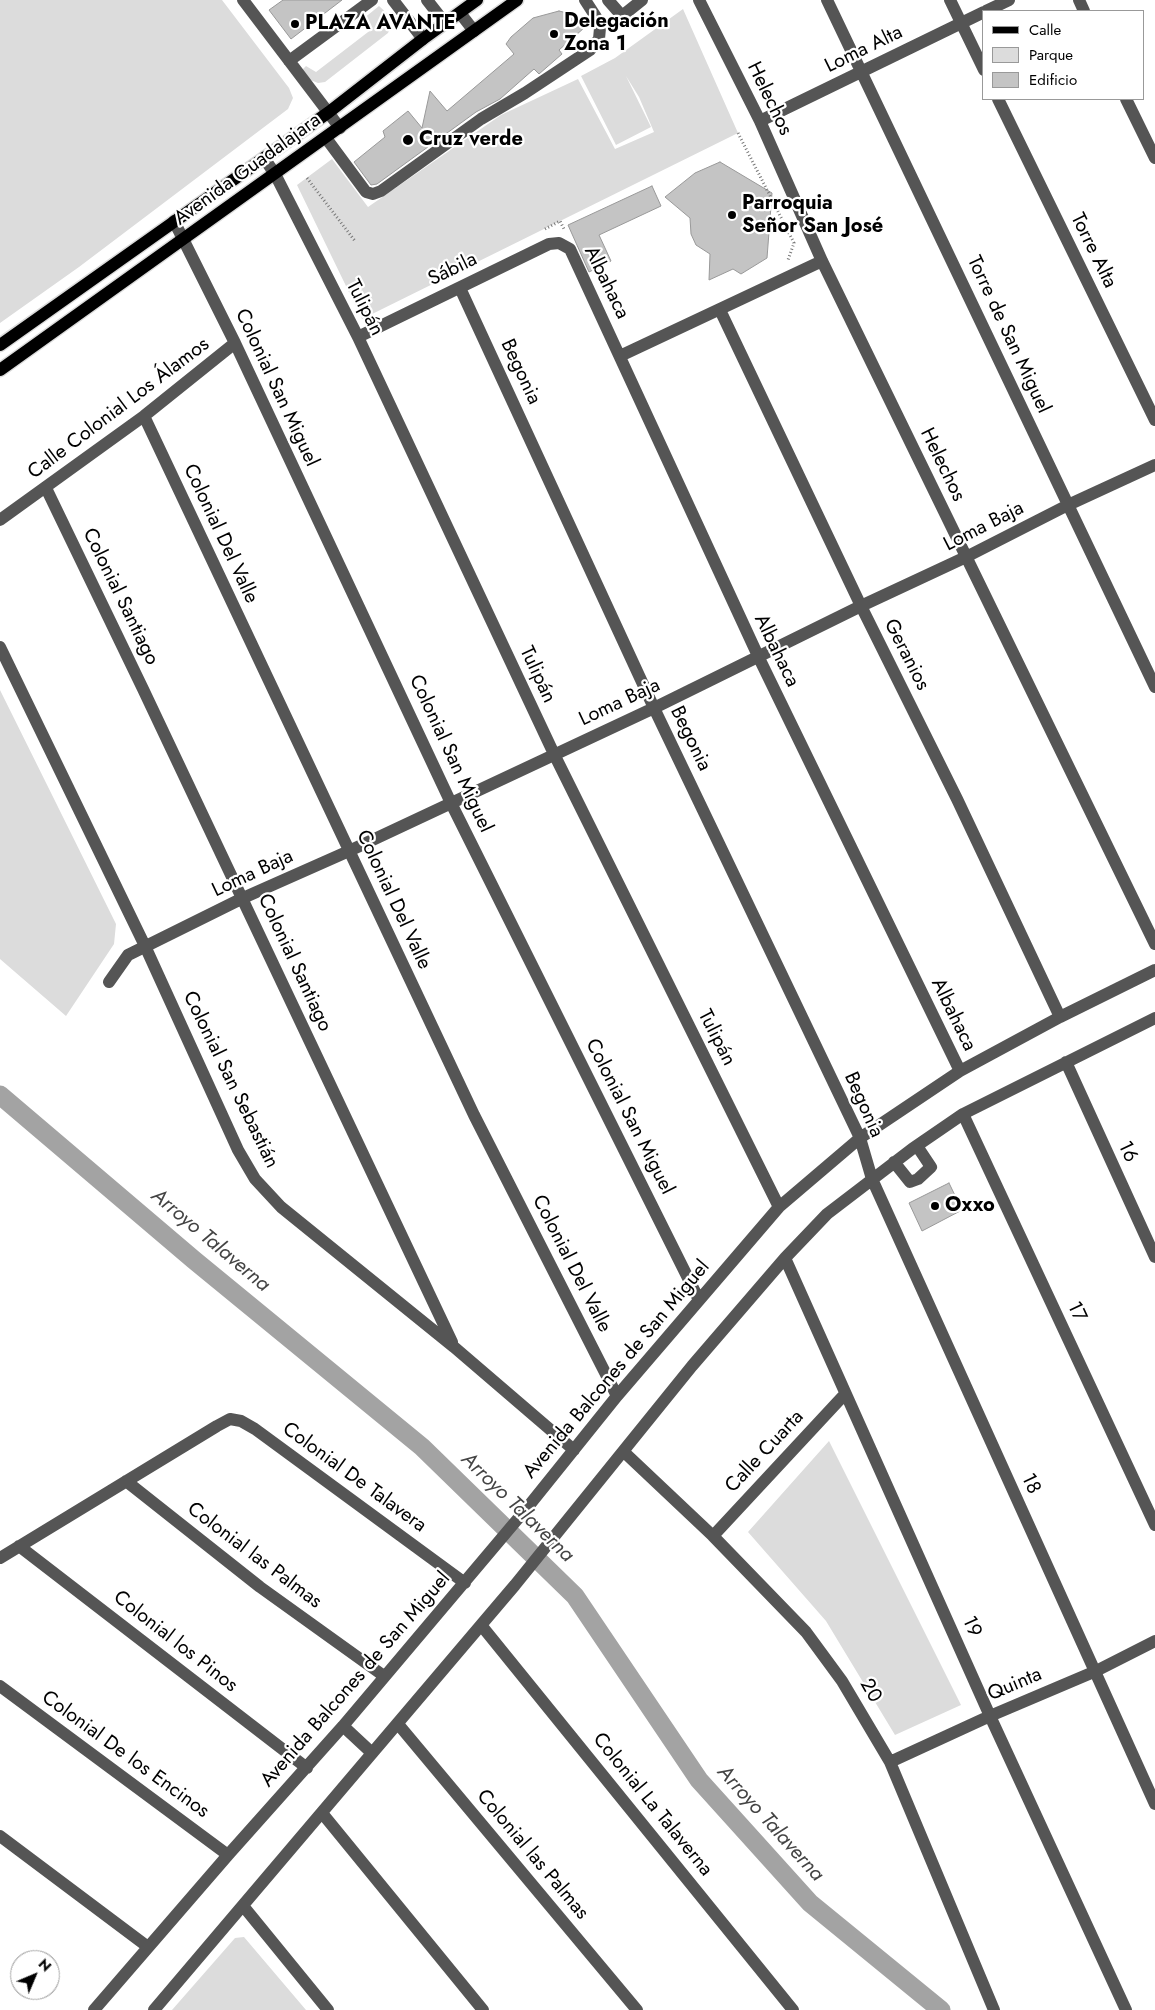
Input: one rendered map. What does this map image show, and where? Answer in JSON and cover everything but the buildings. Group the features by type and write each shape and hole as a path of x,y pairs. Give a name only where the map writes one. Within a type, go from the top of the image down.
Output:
{"main road":[{"name":"Avenida Guadalajara","path":"0,345 329,112 477,0"},
{"name":"Avenida Guadalajara","path":"0,370 517,0"}],"street":[{"path":"243,0 340,128"},
{"path":"290,61 372,0"},
{"path":"393,0 423,39"},
{"path":"427,0 445,24"},
{"path":"326,138 366,192 373,194 381,191 481,118 525,94 590,50 599,39 600,28 586,0"},
{"path":"608,0 622,16 642,0"},
{"name":"Helechos","path":"700,0 760,121 822,261 1155,944"},
{"name":"Torre de San Miguel","path":"827,0 1155,687"},
{"path":"950,0 982,66"},
{"name":"Loma Alta","path":"989,10 1009,0"},
{"path":"460,13 474,30"},
{"name":"Loma Alta","path":"760,121 982,14"},
{"name":"Torre Alta","path":"998,100 1155,420"},
{"path":"1126,100 1155,158"},
{"name":"Tulipán","path":"264,158 275,174 358,337 554,754 779,1207"},
{"name":"Colonial San Miguel","path":"174,221 235,343 451,803 699,1300"},
{"name":"Sábila","path":"358,337 549,244 559,243 565,245"},
{"name":"Albahaca","path":"565,245 574,255 758,658 960,1071"},
{"path":"620,356 822,261"},
{"name":"Begonia","path":"460,288 654,708 860,1138 872,1179"},
{"name":"Geranios","path":"720,310 1060,1016"},
{"name":"Calle Colonial Los Álamos","path":"0,520 144,416 235,343"},
{"name":"Colonial Del Valle","path":"144,416 474,1115 617,1396"},
{"name":"Loma Baja","path":"109,982 128,955 243,898 349,851 654,708 861,606 966,557 1068,505 1155,465"},
{"name":"Colonial Santiago","path":"46,488 243,898 454,1347"},
{"name":"Colonial San Sebastián","path":"0,647 146,946 238,1150 255,1179 281,1206 454,1347 574,1450"},
{"name":"Avenida Balcones de San Miguel","path":"102,2007 148,1947 344,1726 384,1676 527,1508 617,1396 779,1207 860,1138 960,1071 1060,1016 1155,970"},
{"path":"154,2010 244,1907 515,1585 692,1366 785,1258 828,1214 894,1162 963,1114 1155,1018"},
{"name":"16","path":"1066,1062 1155,1257"},
{"name":"17","path":"963,1114 1155,1526"},
{"path":"894,1162 910,1182 918,1179 931,1167 916,1146"},
{"name":"18","path":"872,1179 1155,1804"},
{"name":"19","path":"785,1258 990,1716 1126,2010"},
{"name":"Calle Cuarta","path":"713,1536 845,1394"},
{"name":"Colonial De Talavera","path":"126,1481 230,1419 242,1421 464,1583"},
{"name":"20","path":"624,1452 713,1536 806,1632 842,1681 890,1762 994,2010"},
{"path":"0,1558 126,1481"},
{"name":"Colonial las Palmas","path":"126,1481 260,1587 384,1676"},
{"name":"Colonial los Pinos","path":"20,1546 307,1768"},
{"name":"Colonial La Talaverna","path":"481,1625 793,2010"},
{"name":"Quinta","path":"890,1762 990,1716 1096,1671 1155,1642"},
{"name":"Colonial De los Encinos","path":"0,1686 228,1855"},
{"name":"Colonial las Palmas","path":"398,1724 637,2010"},
{"path":"344,1726 372,1753"},
{"path":"322,1813 482,2010"},
{"path":"0,1836 148,1947"},
{"path":"244,1907 328,2010"}],"path":[{"path":"738,133 794,244 787,263"},
{"path":"307,178 355,241"},
{"path":"544,229 560,221 564,230"}],"green space":[{"path":"0,0 222,0 289,88 293,98 288,109 79,267 0,323"},
{"path":"379,6 390,16 391,26 388,33 325,82 318,83 308,79 301,71 306,66 316,72 372,29 363,19"},
{"path":"683,9 738,133 362,319 297,185 332,159 368,207 501,115 578,79 615,149 654,132 639,97 626,76 651,127 616,145 581,76 615,58"},
{"path":"0,690 116,924 114,944 66,1016 0,959"},
{"path":"829,1441 961,1705 895,1735 826,1621 748,1532"},
{"path":"244,1937 306,2010 172,2010 235,1938"}],"waterway":[{"name":"Arroyo Talaverna","path":"0,1095 194,1260 422,1447 575,1596 699,1780 810,1903 941,2010"}],"place":[{"name":"PLAZA AVANTE","path":"295,24"},
{"name":"Delegación Zona 1","path":"554,34"},
{"name":"Cruz verde","path":"408,140"},
{"name":"Parroquia Señor San José","path":"732,215"},
{"name":"Oxxo","path":"935,1206"}]}
